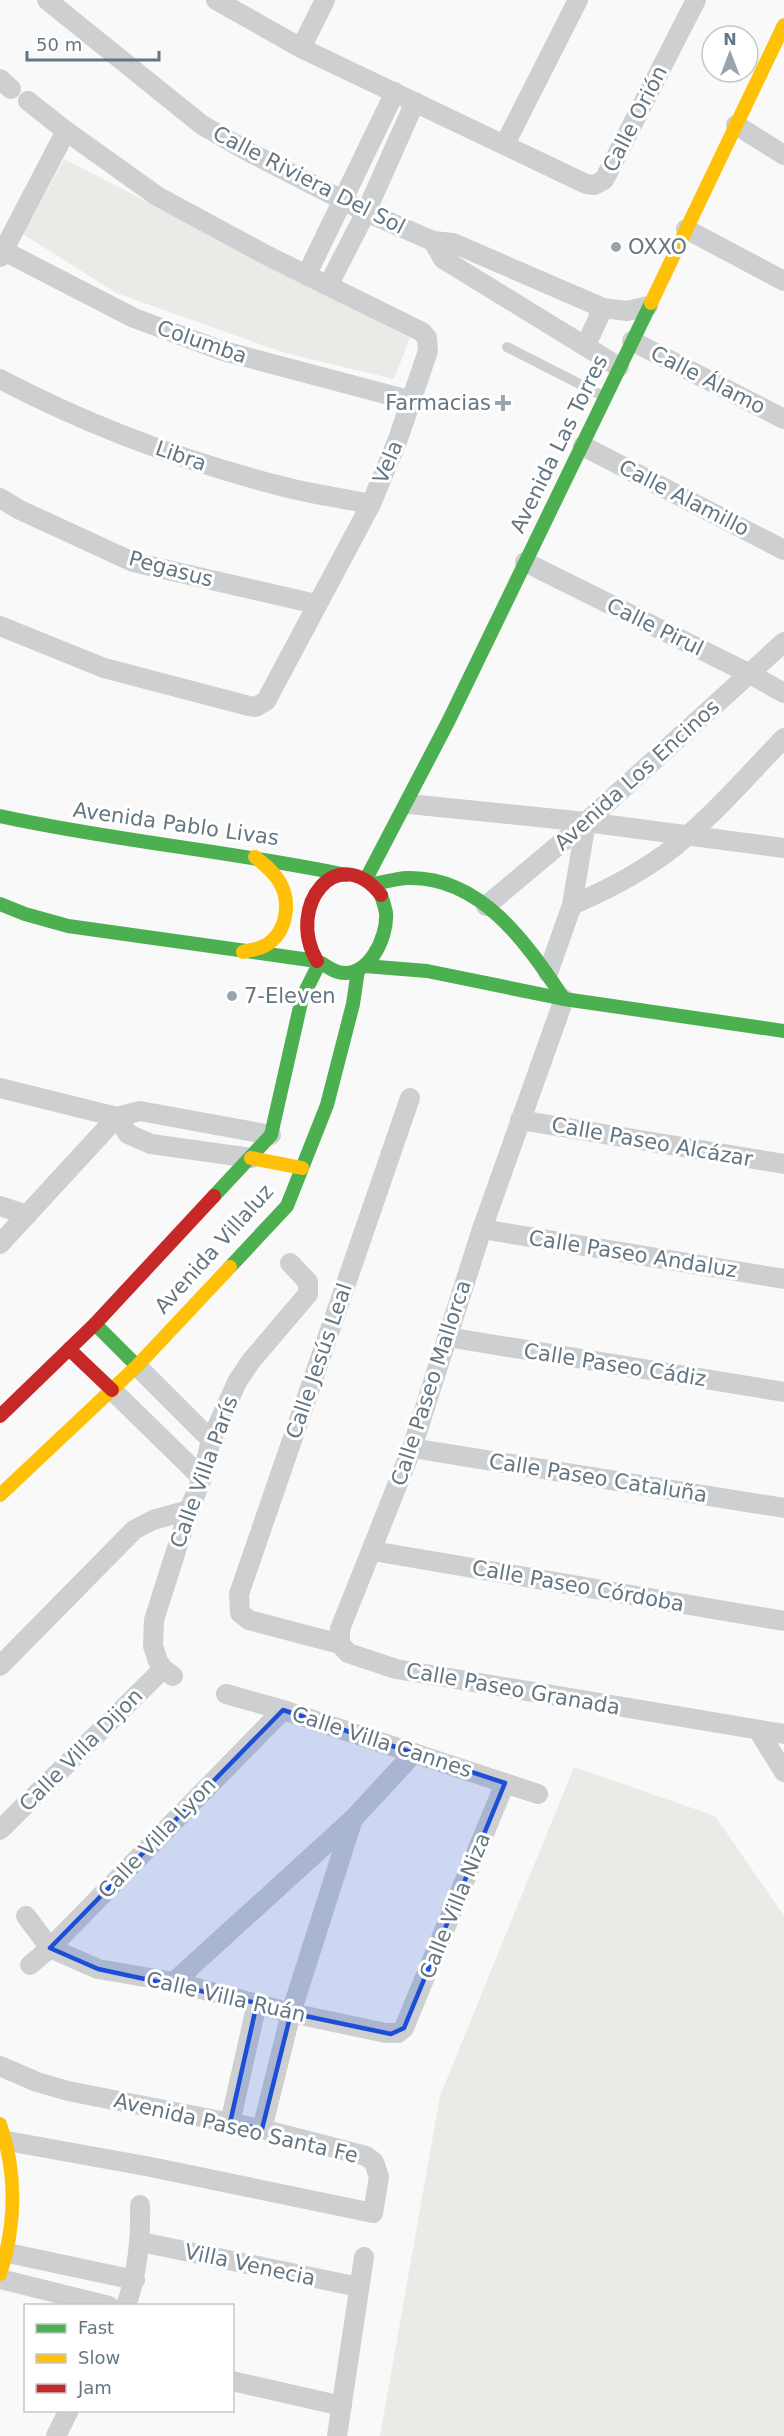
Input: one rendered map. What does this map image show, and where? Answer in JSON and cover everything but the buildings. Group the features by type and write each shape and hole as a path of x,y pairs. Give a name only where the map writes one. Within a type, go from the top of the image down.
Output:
{"street":[{"name":"Calle Riviera Del Sol","path":"47,0 202,125 249,152 366,212 433,242 453,243 603,308 627,311 648,306"},
{"name":"Calle Orión","path":"216,0 301,48 586,184 594,185 604,180 696,0"},
{"path":"301,48 325,0"},
{"path":"505,144 578,0"},
{"name":"Avenida Las Torres","path":"370,882 583,446 784,25"},
{"path":"307,274 395,92"},
{"name":"Vela","path":"0,626 104,668 256,707 266,701 371,504 398,439 428,351 427,338 422,332 329,284 268,256 157,196 28,101"},
{"path":"329,284 366,212 415,102"},
{"path":"736,125 784,154"},
{"path":"2,254 66,131"},
{"path":"371,143 393,152"},
{"path":"686,229 784,281"},
{"name":"Calle Riviera Del Sol","path":"433,242 443,259 520,304 619,367"},
{"name":"Columba","path":"2,254 134,318 220,350 411,401"},
{"path":"520,304 533,278"},
{"path":"586,345 603,308"},
{"name":"Calle Álamo","path":"632,341 784,419"},
{"name":"Libra","path":"0,379 45,403 179,457 283,487 371,504"},
{"name":"Calle Alamillo","path":"583,446 784,550"},
{"name":"Pegasus","path":"0,498 20,510 133,562 316,604"},
{"name":"Calle Pirul","path":"525,562 784,693"},
{"name":"Avenida Los Encinos","path":"486,906 586,822 784,642"},
{"path":"572,905 601,893 640,870 688,835 784,738"},
{"path":"409,804 586,822 784,848"},
{"name":"Avenida Pablo Livas","path":"0,816 79,832 291,862 346,874"},
{"path":"548,973 572,905 586,822"},
{"path":"243,952 267,943 279,932 285,919 285,896 281,883 255,857"},
{"path":"318,963 306,942 305,931 311,899 325,882 335,876 346,874 370,882 403,878 432,880 464,890 486,906 520,938 548,973 564,999"},
{"path":"409,892 432,880"},
{"path":"362,968 378,951 387,911 380,892 370,882"},
{"path":"0,904 25,914 68,926 318,963 338,971 362,968 427,971 564,999 784,1031"},
{"path":"398,928 401,908"},
{"path":"409,955 427,971"},
{"name":"Avenida Villaluz","path":"0,1416 95,1324 251,1158 276,1136 302,998 318,963"},
{"name":"Avenida Villaluz","path":"0,1495 137,1366 287,1206 302,1168 306,1143 327,1105 362,968"},
{"path":"302,998 314,988 331,987 346,995 353,1004"},
{"name":"Calle Paseo Mallorca","path":"340,1644 340,1629 373,1551 412,1448 482,1229 564,999"},
{"path":"0,1088 117,1117 140,1111 276,1136"},
{"name":"Calle Jesús Leal","path":"249,1620 240,1613 239,1594 410,1098"},
{"path":"117,1117 128,1134 151,1144 251,1158 302,1168"},
{"path":"0,1244 117,1117"},
{"name":"Calle Paseo Alcázar","path":"520,1120 784,1164"},
{"path":"0,1206 27,1215"},
{"name":"Calle Paseo Andaluz","path":"482,1229 784,1279"},
{"name":"Calle Villa París","path":"168,1673 153,1646 154,1620 189,1510 202,1478 212,1440 237,1382 251,1361 308,1294 308,1282 290,1263"},
{"path":"95,1324 212,1440"},
{"name":"Calle Paseo Cádiz","path":"447,1337 784,1392"},
{"path":"69,1349 202,1478"},
{"name":"Calle Paseo Cataluña","path":"412,1448 784,1508"},
{"path":"0,1666 134,1530 153,1520 189,1510"},
{"name":"Calle Paseo Córdoba","path":"373,1551 784,1621"},
{"name":"Calle Paseo Granada","path":"249,1620 340,1644 348,1653 396,1669 784,1734"},
{"name":"Calle Villa Dijon","path":"0,1830 168,1673"},
{"name":"Calle Villa Cannes","path":"226,1694 283,1710 538,1794"},
{"name":"Calle Villa Lyon","path":"30,1965 50,1948 283,1710"},
{"path":"758,1730 784,1772"},
{"path":"174,1982 353,1819 414,1753"},
{"name":"Calle Villa Niza","path":"404,2028 505,1783"},
{"path":"262,2129 291,2013 353,1819"},
{"path":"26,1916 50,1948"},
{"name":"Calle Villa Ruán","path":"50,1948 98,1969 174,1982 291,2013 391,2034 404,2028"},
{"path":"230,2123 257,2003"},
{"name":"Avenida Paseo Santa Fe","path":"0,2066 37,2082 68,2091 262,2129 366,2156 375,2162 379,2177 373,2213 151,2167 4,2132"},
{"path":"0,2274 8,2253 13,2174 4,2132"},
{"path":"127,2304 135,2280 141,2242 140,2205"},
{"name":"Villa Venecia","path":"141,2242 359,2287"},
{"path":"8,2253 135,2280"},
{"path":"337,2436 364,2257"},
{"path":"0,2279 101,2304"},
{"path":"234,2381 342,2406"},
{"path":"56,2436 68,2412"}],"lane":[{"path":"507,347 605,397"}],"highlighted area":[{"path":"283,1710 505,1783 404,2028 391,2034 291,2013 262,2129 230,2123 257,2003 98,1969 50,1948"}],"shaded area":[{"path":"64,159 410,338 394,379 285,353 116,293 23,234"},
{"path":"574,1767 715,1816 784,1916 784,2436 380,2436 440,2096"}],"traffic: fast":[{"path":"366,879 448,722 651,303"},
{"path":"0,816 346,875"},
{"path":"374,884 406,878 433,880 457,888 479,900 518,936 564,999"},
{"path":"0,904 25,914 68,926 317,961 335,971 349,973 367,963 380,944 386,923 381,895"},
{"path":"214,1196 271,1135 302,998 319,964"},
{"path":"365,966 427,971 564,999 784,1031"},
{"path":"230,1267 287,1206 327,1105 353,1004 358,970"},
{"path":"95,1324 137,1366"}],"traffic: slow":[{"path":"651,303 784,25"},
{"path":"243,952 260,948 270,942 277,935 285,918 283,889 271,871 255,857"},
{"path":"251,1158 302,1168"},
{"path":"0,1495 137,1366 230,1267"},
{"path":"0,2124 6,2143 12,2180 12,2218 0,2274"}],"traffic: jam":[{"path":"317,961 309,940 307,920 312,901 321,887 333,877 348,874 365,880 381,895"},
{"path":"0,1416 95,1324 214,1196"},
{"path":"69,1349 112,1390"}],"place":[{"name":"OXXO","path":"616,247"},
{"name":"Farmacias","path":"503,403"},
{"name":"7-Eleven","path":"232,996"}]}
